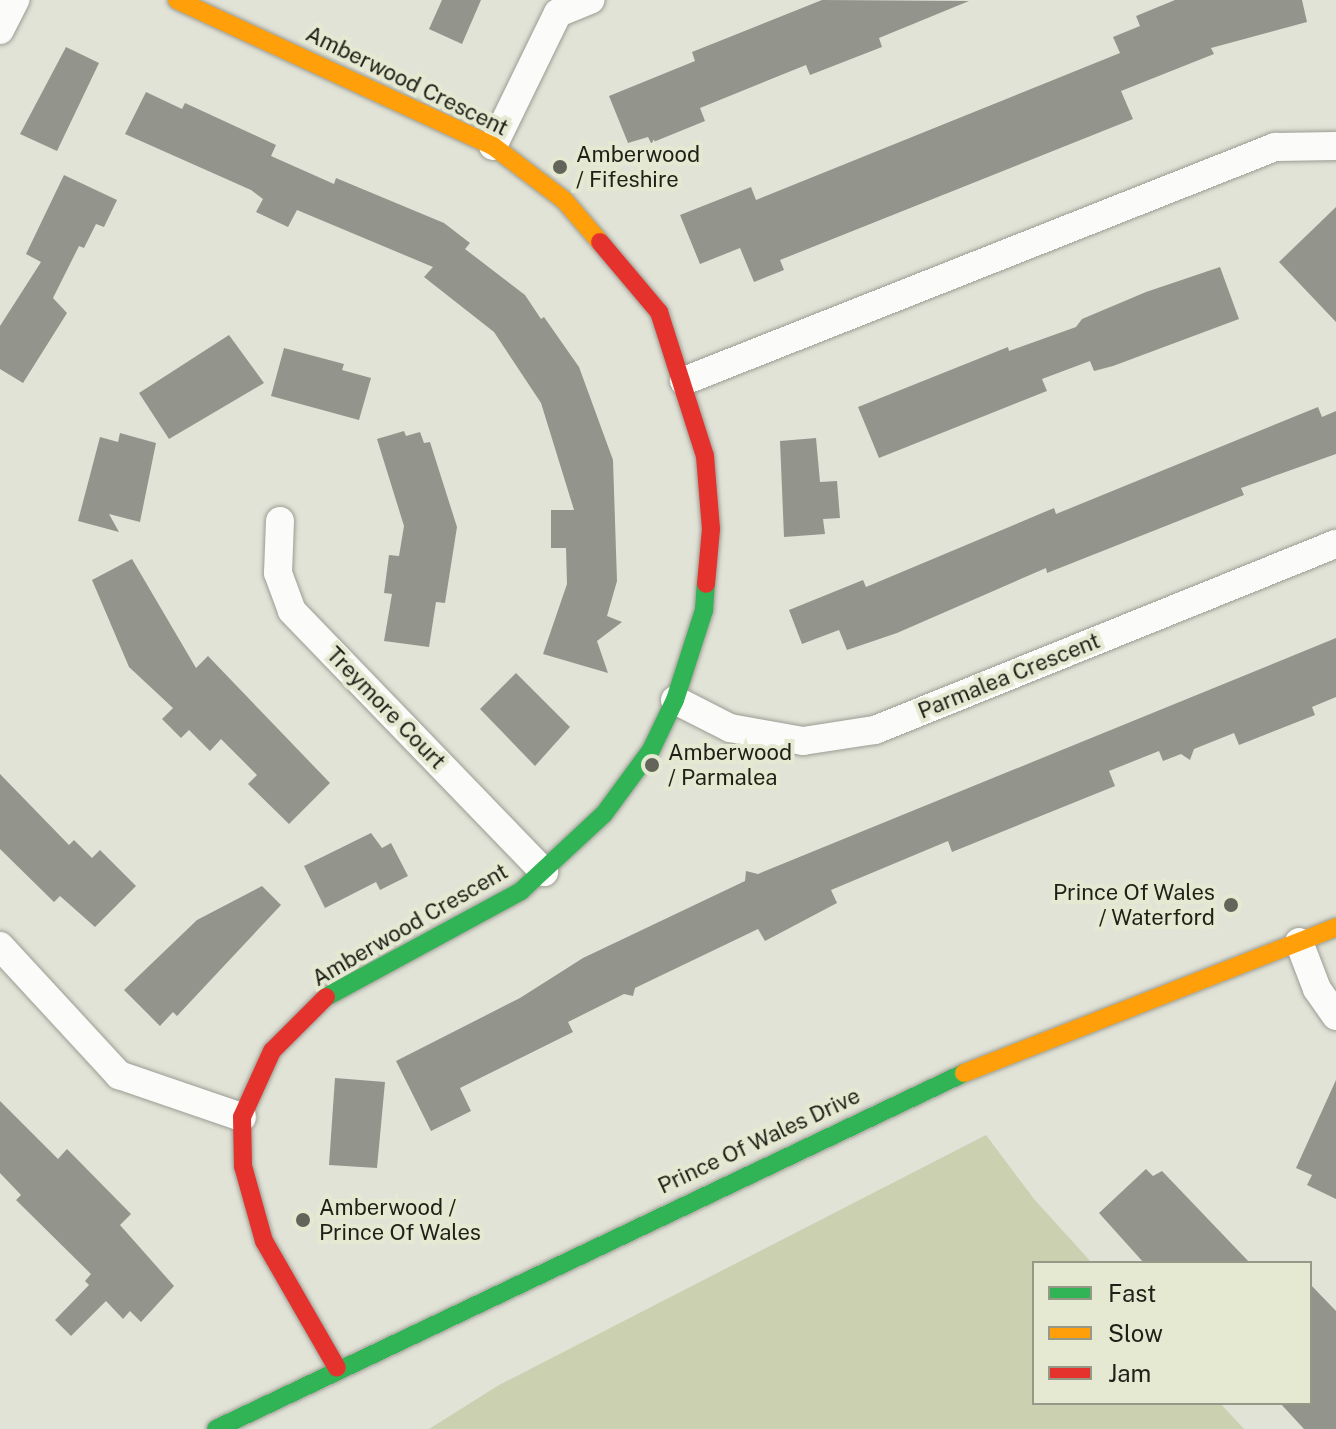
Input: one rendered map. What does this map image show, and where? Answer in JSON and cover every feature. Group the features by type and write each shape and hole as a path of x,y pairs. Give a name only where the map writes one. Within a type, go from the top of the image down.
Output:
{"street":[{"path":"0,30 15,0"},
{"name":"Amberwood Crescent","path":"177,0 493,146 564,200 659,312 684,381 705,456 711,529 704,610 675,700 651,750 604,814 521,891 327,996 272,1051 242,1117 243,1166 264,1241 337,1368"},
{"path":"493,146 558,13 590,0"},
{"path":"684,381 1275,147 1336,146"},
{"name":"Treymore Court","path":"280,521 278,573 292,611 544,872"},
{"name":"Parmalea Crescent","path":"675,700 730,728 803,741 875,730 1336,544"},
{"name":"Prince Of Wales Drive","path":"216,1429 337,1368 961,1074 1336,927"},
{"path":"1299,942 1317,989 1336,1016"},
{"path":"0,946 119,1075 242,1117"}],"green space":[{"path":"986,1135 1034,1199 1090,1261 1032,1261 1032,1405 1222,1405 1244,1429 429,1429 499,1385"}],"building":[{"path":"442,0 481,0 462,44 429,29"},
{"path":"822,0 969,1 879,38 882,47 810,75 806,65 700,108 705,121 651,143 648,137 628,143 609,96 695,61 692,52"},
{"path":"1175,0 1302,0 1307,22 1211,48 1214,54 1121,91 1133,119 780,260 784,270 754,282 740,248 700,264 680,215 751,187 756,200 1120,53 1113,37 1140,26 1136,16"},
{"path":"66,47 99,63 57,151 20,134"},
{"path":"146,92 182,109 185,103 276,145 271,156 334,184 336,178 444,223 470,243 465,249 525,295 541,319 544,317 579,367 613,460 617,581 607,616 622,622 597,641 608,673 543,654 567,584 566,548 551,548 551,510 574,510 541,403 494,332 424,277 433,267 297,210 288,227 256,212 263,199 251,190 125,134"},
{"path":"64,175 117,200 104,227 96,224 84,248 79,246 53,298 67,313 23,383 0,369 0,326 41,262 26,254"},
{"path":"1336,207 1336,322 1279,262"},
{"path":"1220,267 1239,319 1113,366 1094,371 1090,361 1042,379 1047,391 879,458 858,407 1008,347 1009,351 1076,327 1082,319 1146,292"},
{"path":"229,335 264,383 169,439 139,393"},
{"path":"284,348 344,364 342,370 371,378 359,420 271,396"},
{"path":"1318,407 1322,417 1336,411 1336,454 1241,488 1244,495 1047,573 1046,568 897,633 847,650 839,630 802,644 789,610 863,580 866,587 1054,508 1056,514"},
{"path":"404,431 406,436 420,432 424,443 430,442 457,527 445,603 436,602 429,647 384,641 392,594 384,593 389,555 399,556 404,526 377,439"},
{"path":"120,433 156,443 140,522 109,514 119,532 78,521 100,437 118,442"},
{"path":"816,438 820,482 837,481 840,518 823,519 825,534 784,537 780,441"},
{"path":"132,559 196,668 208,656 330,783 289,824 248,784 257,775 221,739 210,751 189,730 181,738 162,719 173,708 129,667 92,580"},
{"path":"1336,638 1336,697 1312,707 1315,715 1239,745 1234,733 1194,749 1190,760 1181,754 1163,761 1159,751 1109,771 1115,786 952,852 948,841 831,890 837,903 765,941 758,929 635,988 633,996 624,994 568,1022 573,1032 460,1088 471,1111 431,1131 396,1061 520,998 583,958 745,881 746,871 758,874"},
{"path":"516,673 570,727 535,766 480,709"},
{"path":"0,774 69,845 74,840 92,858 100,850 136,886 95,927 60,896 54,902 0,849"},
{"path":"371,833 382,848 391,843 408,876 380,890 376,882 325,908 304,866"},
{"path":"262,886 281,905 177,1016 173,1012 160,1026 124,990 197,920"},
{"path":"335,1078 385,1082 377,1168 329,1165"},
{"path":"1336,1080 1336,1199 1307,1185 1312,1175 1296,1168"},
{"path":"0,1101 58,1159 67,1149 131,1214 120,1225 174,1286 141,1322 130,1311 123,1319 106,1301 71,1336 55,1320 89,1285 85,1281 91,1274 16,1200 21,1195 0,1173"},
{"path":"1146,1169 1153,1176 1162,1171 1248,1261 1142,1261 1099,1213"},
{"path":"1312,1286 1336,1311 1336,1429 1304,1429 1282,1405 1312,1405"}],"traffic: fast":[{"path":"326,997 521,891 604,814 651,750 675,700 704,610 706,584"},
{"path":"216,1429 964,1073"}],"traffic: slow":[{"path":"177,0 493,146 564,200 600,242"},
{"path":"964,1073 1336,927"}],"traffic: jam":[{"path":"600,242 659,312 705,456 711,529 706,584"},
{"path":"326,997 272,1051 242,1117 243,1166 264,1241 337,1368"}],"place":[{"name":"Amberwood / Fifeshire","path":"560,167"},
{"name":"Amberwood / Parmalea","path":"652,765"},
{"name":"Prince Of Wales / Waterford","path":"1231,905"},
{"name":"Amberwood / Prince Of Wales","path":"303,1220"}]}
